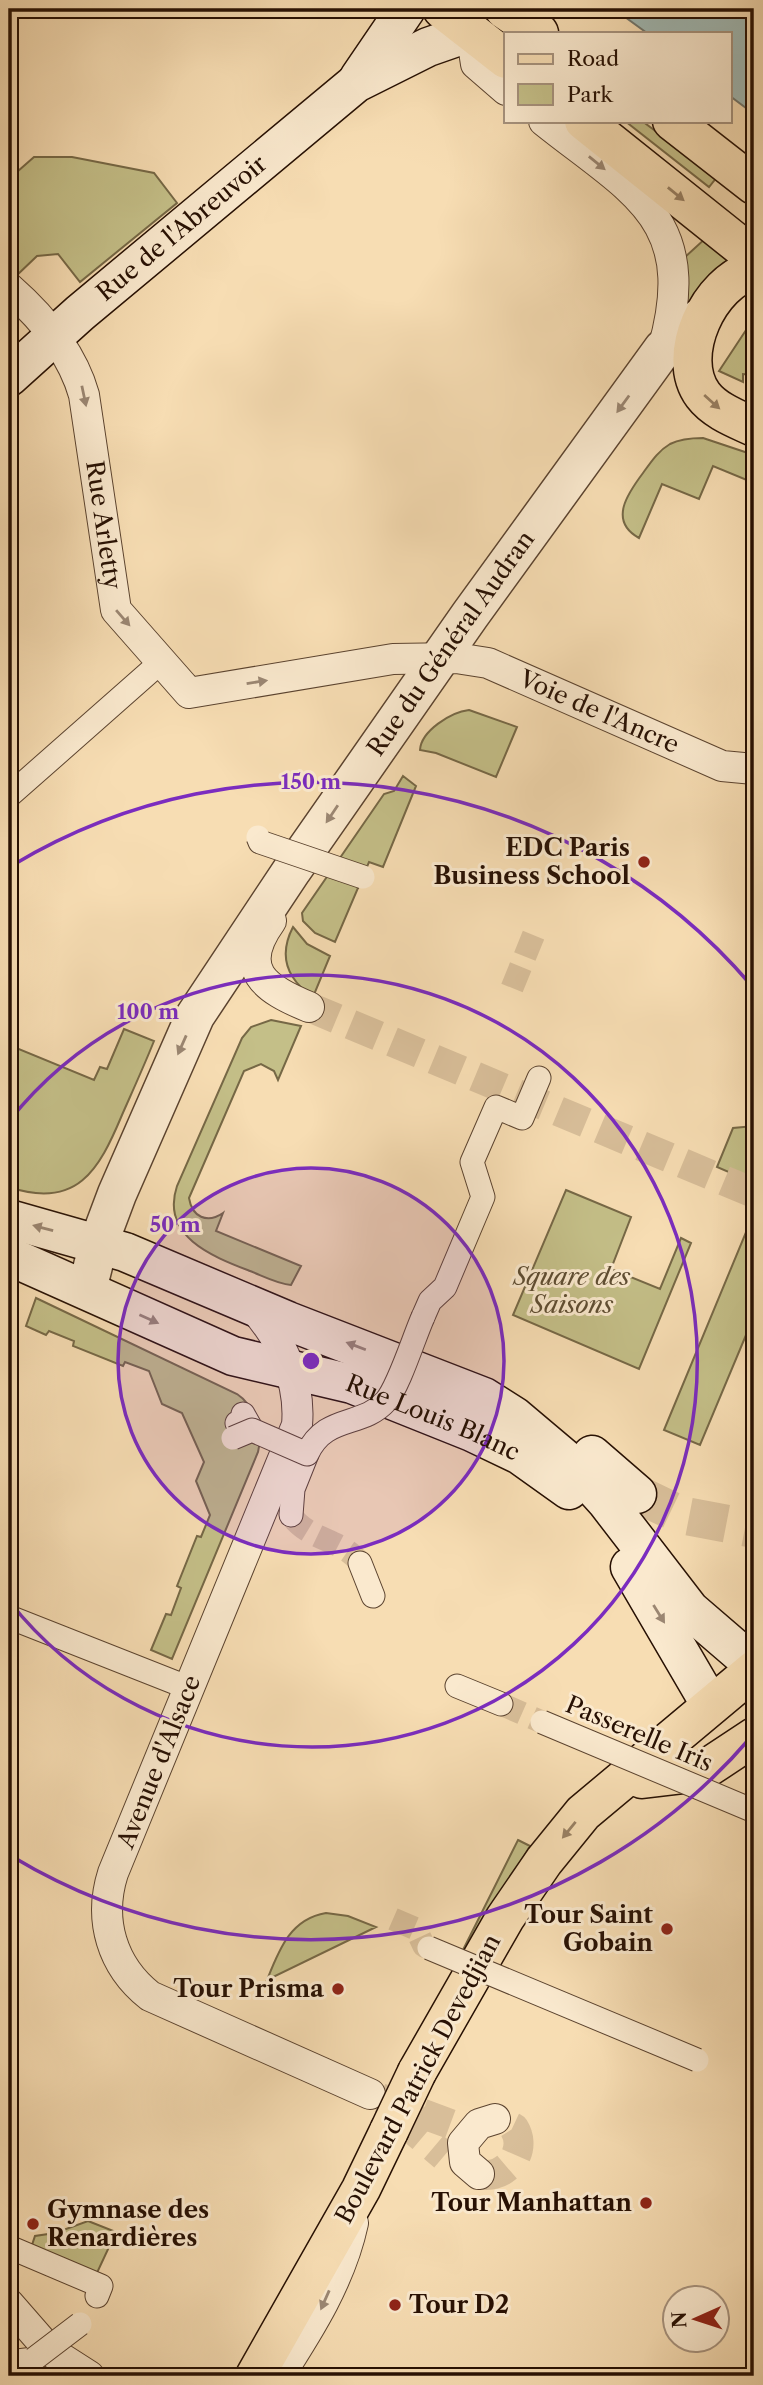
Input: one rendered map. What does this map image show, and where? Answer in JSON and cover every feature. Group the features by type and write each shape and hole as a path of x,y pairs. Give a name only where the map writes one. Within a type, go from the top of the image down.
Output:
{"main road":[{"name":"Rue de l'Abreuvoir","path":"356,83 406,9"},
{"path":"442,9 504,57"},
{"path":"503,9 538,32"},
{"path":"531,9 561,32"},
{"name":"Rue de l'Abreuvoir","path":"9,377 356,83 428,47 471,32"},
{"path":"585,122 754,257"},
{"path":"674,122 754,185"},
{"path":"754,270 746,272 727,287 701,317 692,352 695,380 704,396 717,409 754,427"},
{"name":"Rue du Général Audran","path":"87,1290 99,1242 195,1016 292,870 441,657 663,349 701,317"},
{"name":"Rue Louis Blanc","path":"9,1219 99,1242 484,1397 514,1416 570,1462 606,1501 690,1611 754,1664"},
{"name":"Rue Louis Blanc","path":"9,1256 233,1356 352,1384 472,1432 520,1455 566,1487 586,1506 620,1550 710,1704"},
{"name":"Rue Louis Blanc","path":"443,1380 502,1399 547,1420 637,1494"},
{"name":"Boulevard Patrick Devedjian","path":"256,2376 361,2189 417,2072 476,1964 544,1861 583,1813 710,1704 754,1670"},
{"path":"618,1783 701,1772 754,1737"}],"street":[{"path":"471,32 476,64 504,88"},
{"path":"545,122 635,194 658,220 671,256 675,291 663,349"},
{"name":"Rue Arletty","path":"9,288 35,311 76,367 84,395 116,610 189,693 393,659 441,657"},
{"name":"Voie de l'Ancre","path":"441,657 488,663 722,766 754,769"},
{"path":"9,796 162,661"},
{"path":"258,837 260,842 363,877"},
{"path":"292,870 283,904 257,943 257,966 264,983 272,990 309,1007"},
{"path":"291,1515 293,1489 314,1439 326,1429 374,1411 387,1400 430,1301 445,1287 483,1197 472,1161 496,1107 522,1118 539,1078"},
{"name":"Avenue d'Alsace","path":"250,1304 273,1332 290,1371 298,1411 294,1437 109,1885 108,1923 117,1957 134,1983 159,2001 370,2094"},
{"path":"241,1426 307,1454"},
{"path":"360,1563 373,1596"},
{"path":"9,1617 189,1688"},
{"path":"457,1686 501,1704"},
{"name":"Passerelle Iris","path":"542,1722 754,1811"},
{"path":"429,1948 697,2060"},
{"path":"463,2164 463,2143 476,2123"},
{"path":"279,2376 317,2316 348,2247 361,2189"},
{"path":"9,2247 101,2286 97,2296"},
{"path":"9,2304 50,2351 89,2376"},
{"path":"9,2362 34,2359 80,2324"}],"green space":[{"path":"626,122 643,122 717,177 709,187"},
{"path":"34,157 72,157 154,173 177,203 80,282 58,254 37,256 15,277 9,271 9,179"},
{"path":"708,236 739,263 701,297 686,304 687,270 684,258"},
{"path":"754,318 754,375 743,374 743,382 719,371"},
{"path":"703,438 754,455 754,483 713,466 699,499 662,484 639,538 624,523 624,507 632,489 658,453 666,447 682,440"},
{"path":"469,710 517,727 496,777 436,753 420,750 426,736 438,724 454,714"},
{"path":"403,776 416,786 383,867 369,862 335,942 315,933 303,921 302,913 384,794 394,791"},
{"path":"293,927 307,944 330,956 313,997 297,983 288,966 286,948"},
{"path":"271,1020 301,1026 278,1080 274,1071 261,1064 244,1071 189,1198 193,1210 201,1217 211,1218 223,1213 216,1231 301,1266 291,1285 270,1280 221,1259 194,1242 183,1232 176,1219 174,1204 177,1186 242,1038 251,1027"},
{"path":"124,1029 154,1041 113,1135 94,1168 69,1189 52,1193 32,1193 9,1187 9,1060 14,1047 94,1080 100,1067 107,1069"},
{"path":"754,1126 754,1163 747,1180 717,1167 733,1128"},
{"name":"Square des Saisons","path":"566,1190 631,1217 611,1269 660,1289 681,1238 691,1243 639,1369 513,1315"},
{"path":"749,1225 754,1227 754,1316 700,1445 664,1430"},
{"path":"36,1298 237,1394 248,1405 256,1420 258,1452 172,1659 151,1650 166,1614 171,1615 181,1588 177,1586 197,1536 201,1537 210,1515 196,1481 204,1462 182,1413 162,1404 149,1371 125,1362 123,1366 73,1346 74,1341 49,1331 46,1335 26,1326"},
{"path":"518,1840 530,1846 461,1962 458,1960"},
{"path":"326,1913 348,1916 376,1927 267,1980 281,1947 295,1929 314,1916"},
{"path":"88,2221 116,2232 96,2275 31,2248 35,2236 55,2233"}],"water":[{"path":"614,9 754,9 754,114 732,98 732,32 646,32"}],"tunnel":[{"path":"512,988 534,934"},
{"path":"309,1007 754,1193"},
{"path":"637,1494 681,1515 754,1529"},
{"path":"291,1515 306,1530 344,1549 360,1563"},
{"path":"501,1704 542,1722"},
{"path":"393,1919 416,1929 424,1946 429,1948"},
{"path":"380,2098 453,2125"},
{"path":"410,2111 417,2133 444,2156"},
{"path":"479,2174 488,2175 505,2169 516,2155 518,2137 514,2128 495,2119"}],"place":[{"name":"EDC Paris Business School","path":"644,862"},
{"name":"Tour Saint Gobain","path":"667,1929"},
{"name":"Tour Prisma","path":"338,1989"},
{"name":"Tour Manhattan","path":"646,2203"},
{"name":"Gymnase des Renardières","path":"33,2224"},
{"name":"Tour D2","path":"395,2305"}]}
